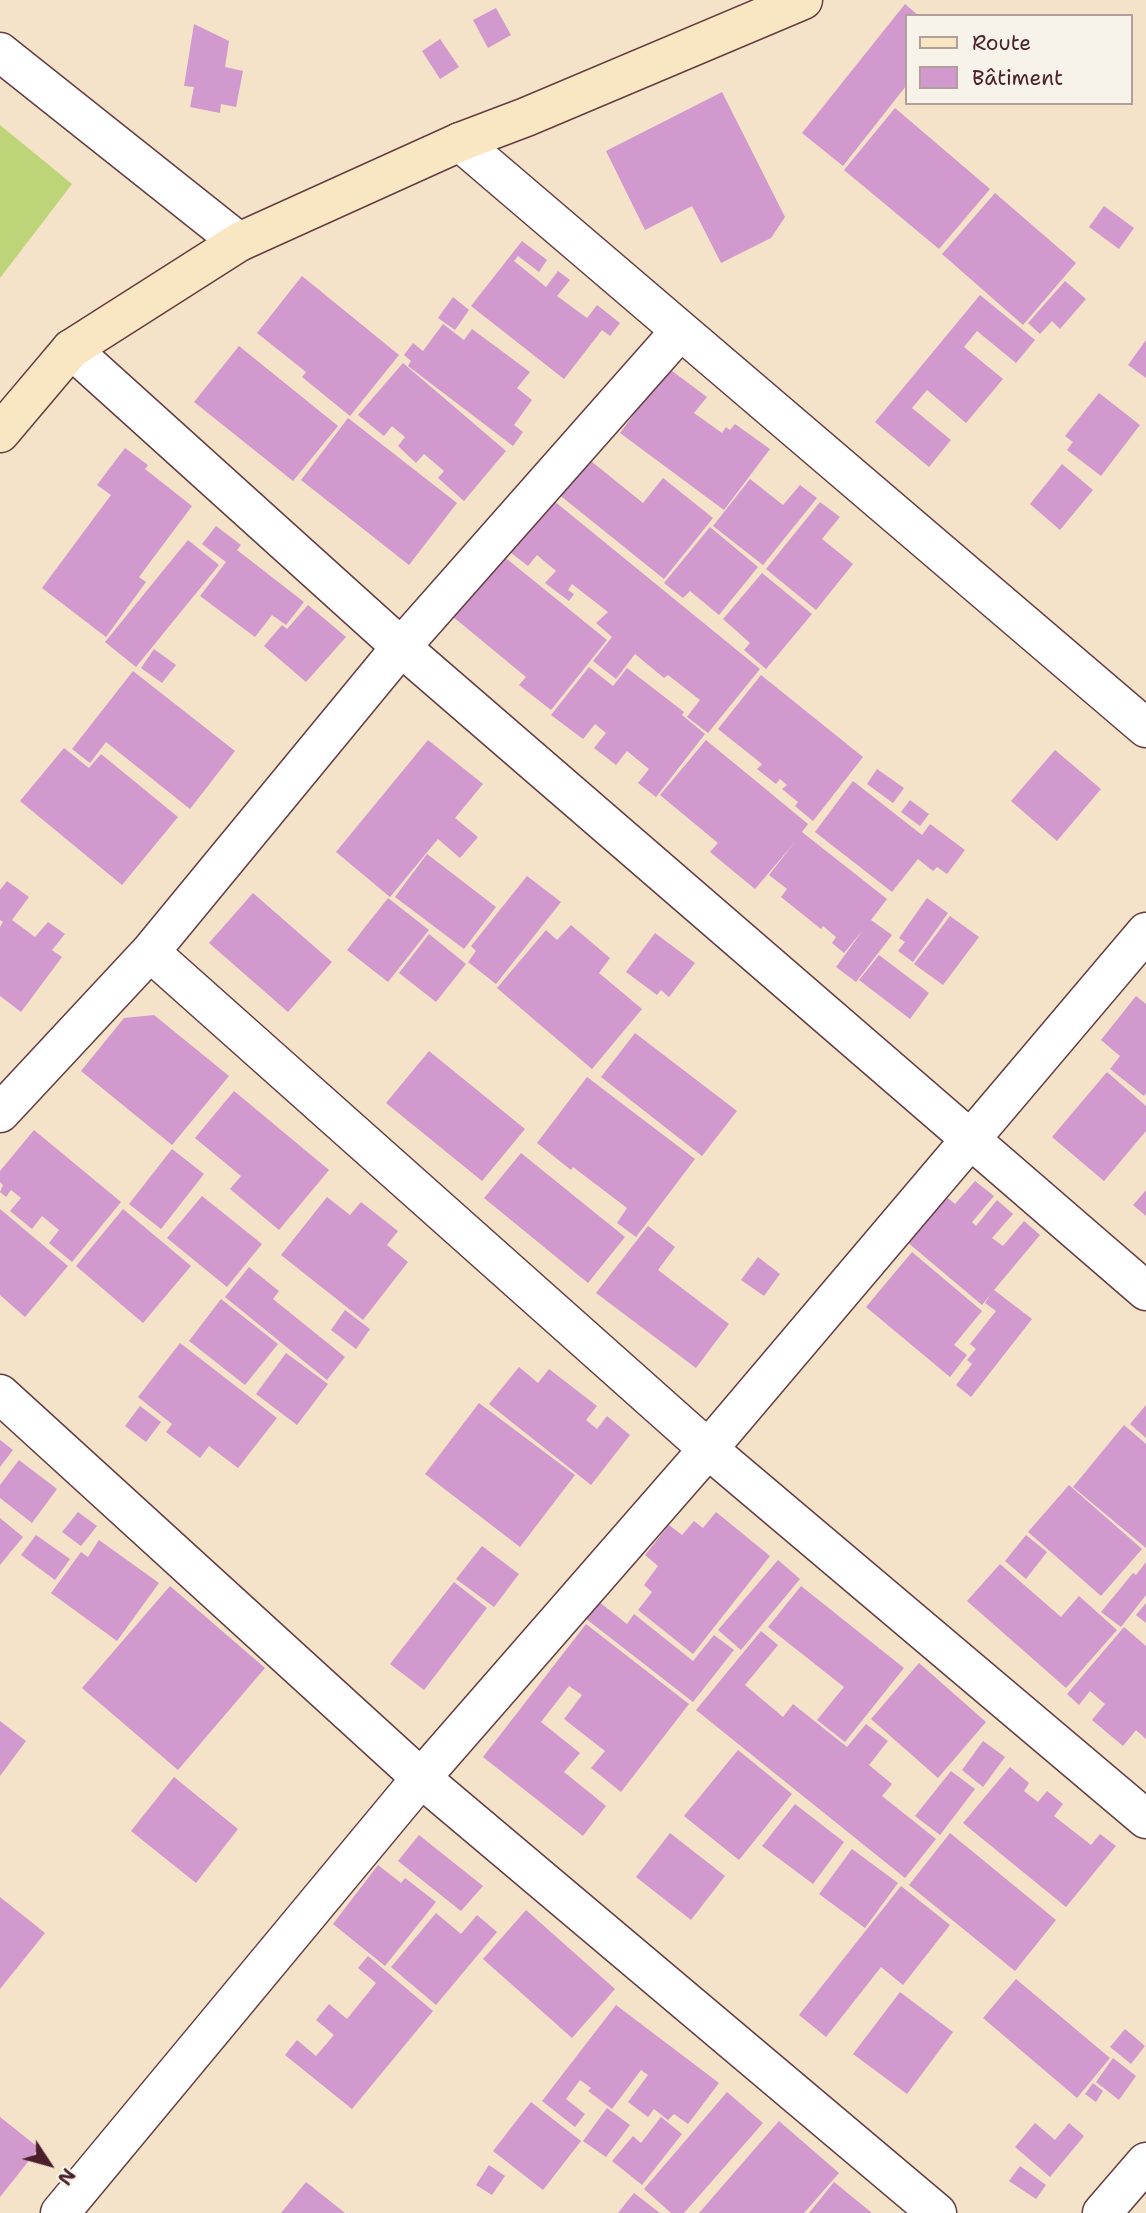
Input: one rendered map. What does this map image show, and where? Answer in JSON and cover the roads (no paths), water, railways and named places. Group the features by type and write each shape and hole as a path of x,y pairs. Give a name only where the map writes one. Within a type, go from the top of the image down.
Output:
{"street":[{"path":"0,433 71,349 239,242 460,142 526,117 803,0"},
{"path":"0,52 239,242"},
{"path":"460,142 1146,728"},
{"path":"0,1113 150,952 401,647 680,331"},
{"path":"71,349 401,647 1146,1291"},
{"path":"60,2213 421,1778 708,1449 1146,932"},
{"path":"150,952 708,1449 1146,1819"},
{"path":"0,1394 421,1778 936,2213"},
{"path":"1102,2213 1146,2162"}]}
